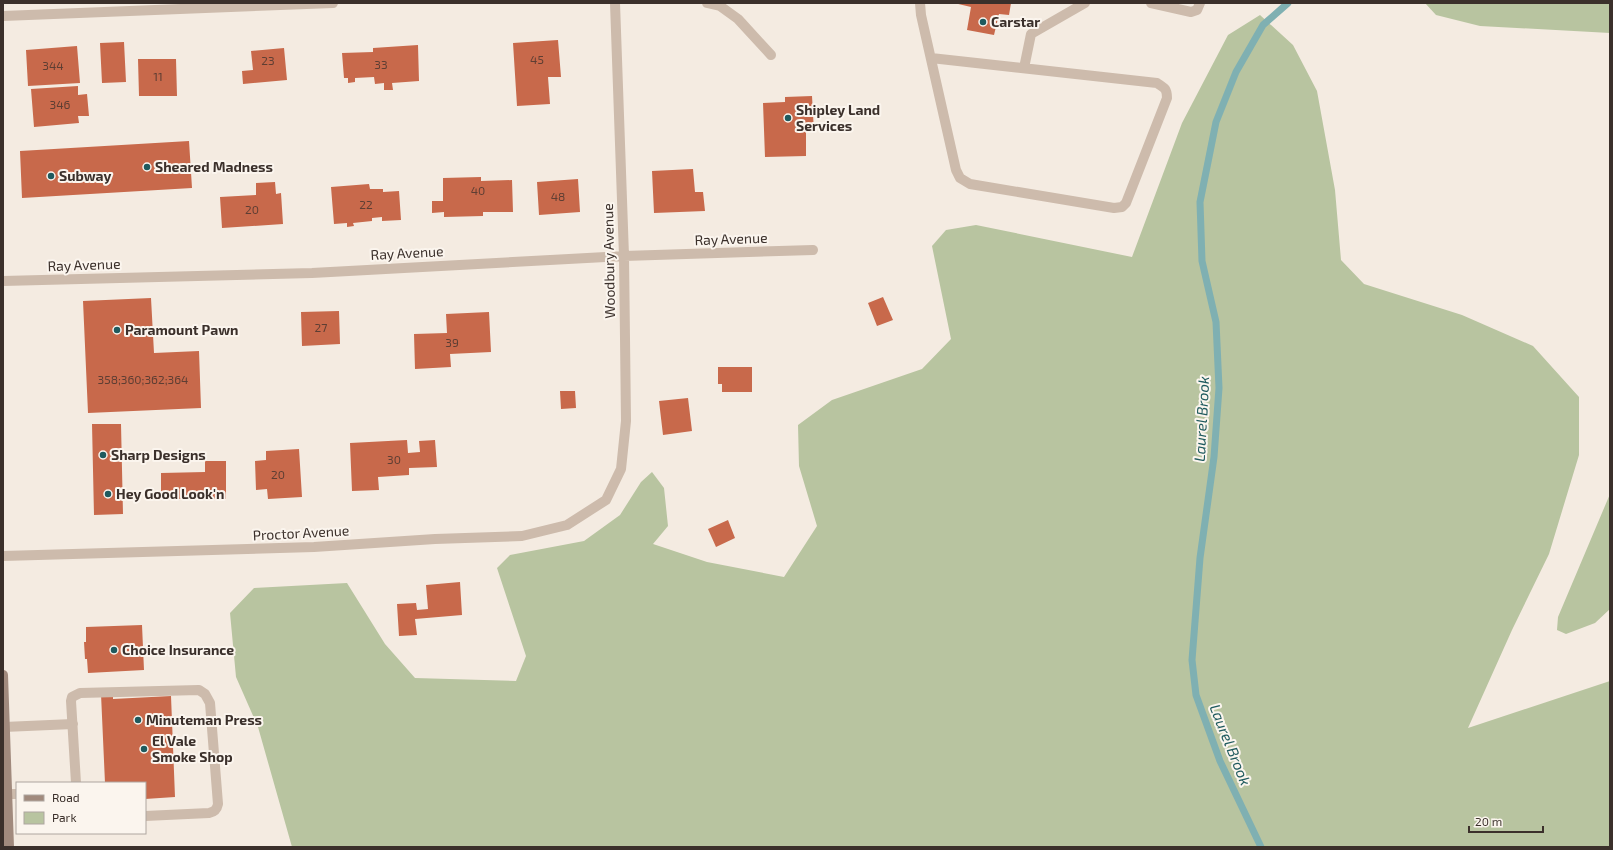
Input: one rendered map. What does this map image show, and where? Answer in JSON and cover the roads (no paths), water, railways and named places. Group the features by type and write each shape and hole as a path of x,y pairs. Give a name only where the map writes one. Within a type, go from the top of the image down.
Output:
{"main road":[{"path":"3,676 4,748 12,794 9,847"}],"street":[{"path":"3,16 333,3"},
{"name":"Woodbury Avenue","path":"594,508 606,500 621,470 626,421 624,256 615,3"},
{"path":"707,3 720,6 738,19 771,54"},
{"path":"920,3 921,15 956,170 960,178 970,184 1114,208 1122,207 1126,203 1167,98 1167,91 1165,88 1157,84 931,58"},
{"path":"1024,68 1031,34 1085,3"},
{"path":"1151,3 1191,12 1197,10 1200,3"},
{"name":"Ray Avenue","path":"3,281 312,273 624,256 813,250"},
{"name":"Proctor Avenue","path":"3,556 276,548 522,536 567,525 594,508"},
{"path":"76,782 72,697 80,693 199,690 206,694 210,704 218,804 217,808 214,812 209,813 146,816"},
{"path":"4,727 73,724"}],"waterway":[{"name":"Laurel Brook","path":"1261,847 1220,761 1196,695 1192,660 1200,558 1214,457 1219,388 1216,322 1202,261 1200,202 1216,122 1236,72 1263,25 1288,3"}],"place":[{"name":"Carstar","path":"983,22"},
{"name":"Shipley Land Services","path":"788,118"},
{"name":"Sheared Madness","path":"147,167"},
{"name":"Subway","path":"51,176"},
{"name":"Paramount Pawn","path":"117,330"},
{"name":"Sharp Designs","path":"103,455"},
{"name":"Hey Good Look'n","path":"108,494"},
{"name":"Choice Insurance","path":"114,650"},
{"name":"Minuteman Press","path":"138,720"},
{"name":"El Vale Smoke Shop","path":"144,749"}]}
